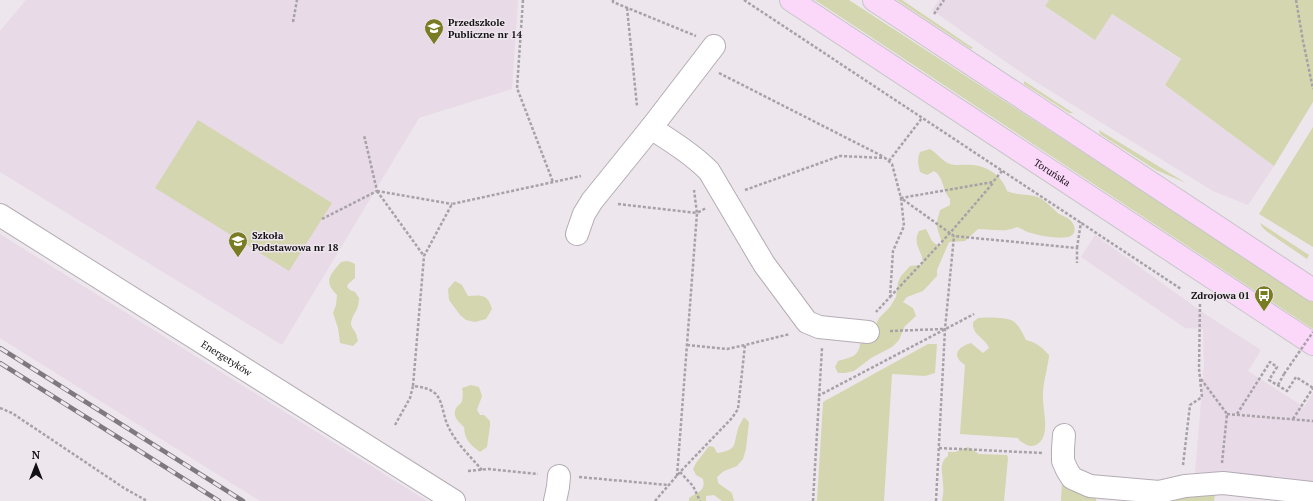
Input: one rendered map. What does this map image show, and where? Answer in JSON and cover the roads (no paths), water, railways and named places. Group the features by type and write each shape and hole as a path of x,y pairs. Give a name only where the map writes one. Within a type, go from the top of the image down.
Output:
{"main road":[{"name":"Toruńska","path":"791,0 1313,344"},
{"path":"874,0 1313,290"}],"street":[{"path":"577,234 584,214 592,201 651,128 714,46"},
{"path":"651,128 689,154 709,171 764,264 807,322 821,327 868,332"},
{"name":"Energetyków","path":"0,215 454,501"},
{"path":"1064,435 1064,461 1067,470 1072,478 1090,486 1159,492 1181,487 1220,483 1313,493"},
{"path":"555,501 560,476"}],"railway":[{"path":"0,348 243,501"},
{"path":"0,363 219,501"}],"place":[{"name":"Przedszkole Publiczne nr 14","path":"434,45"},
{"name":"Szkoła Podstawowa nr 18","path":"238,258"},
{"name":"Zdrojowa 01","path":"1264,312"}]}
